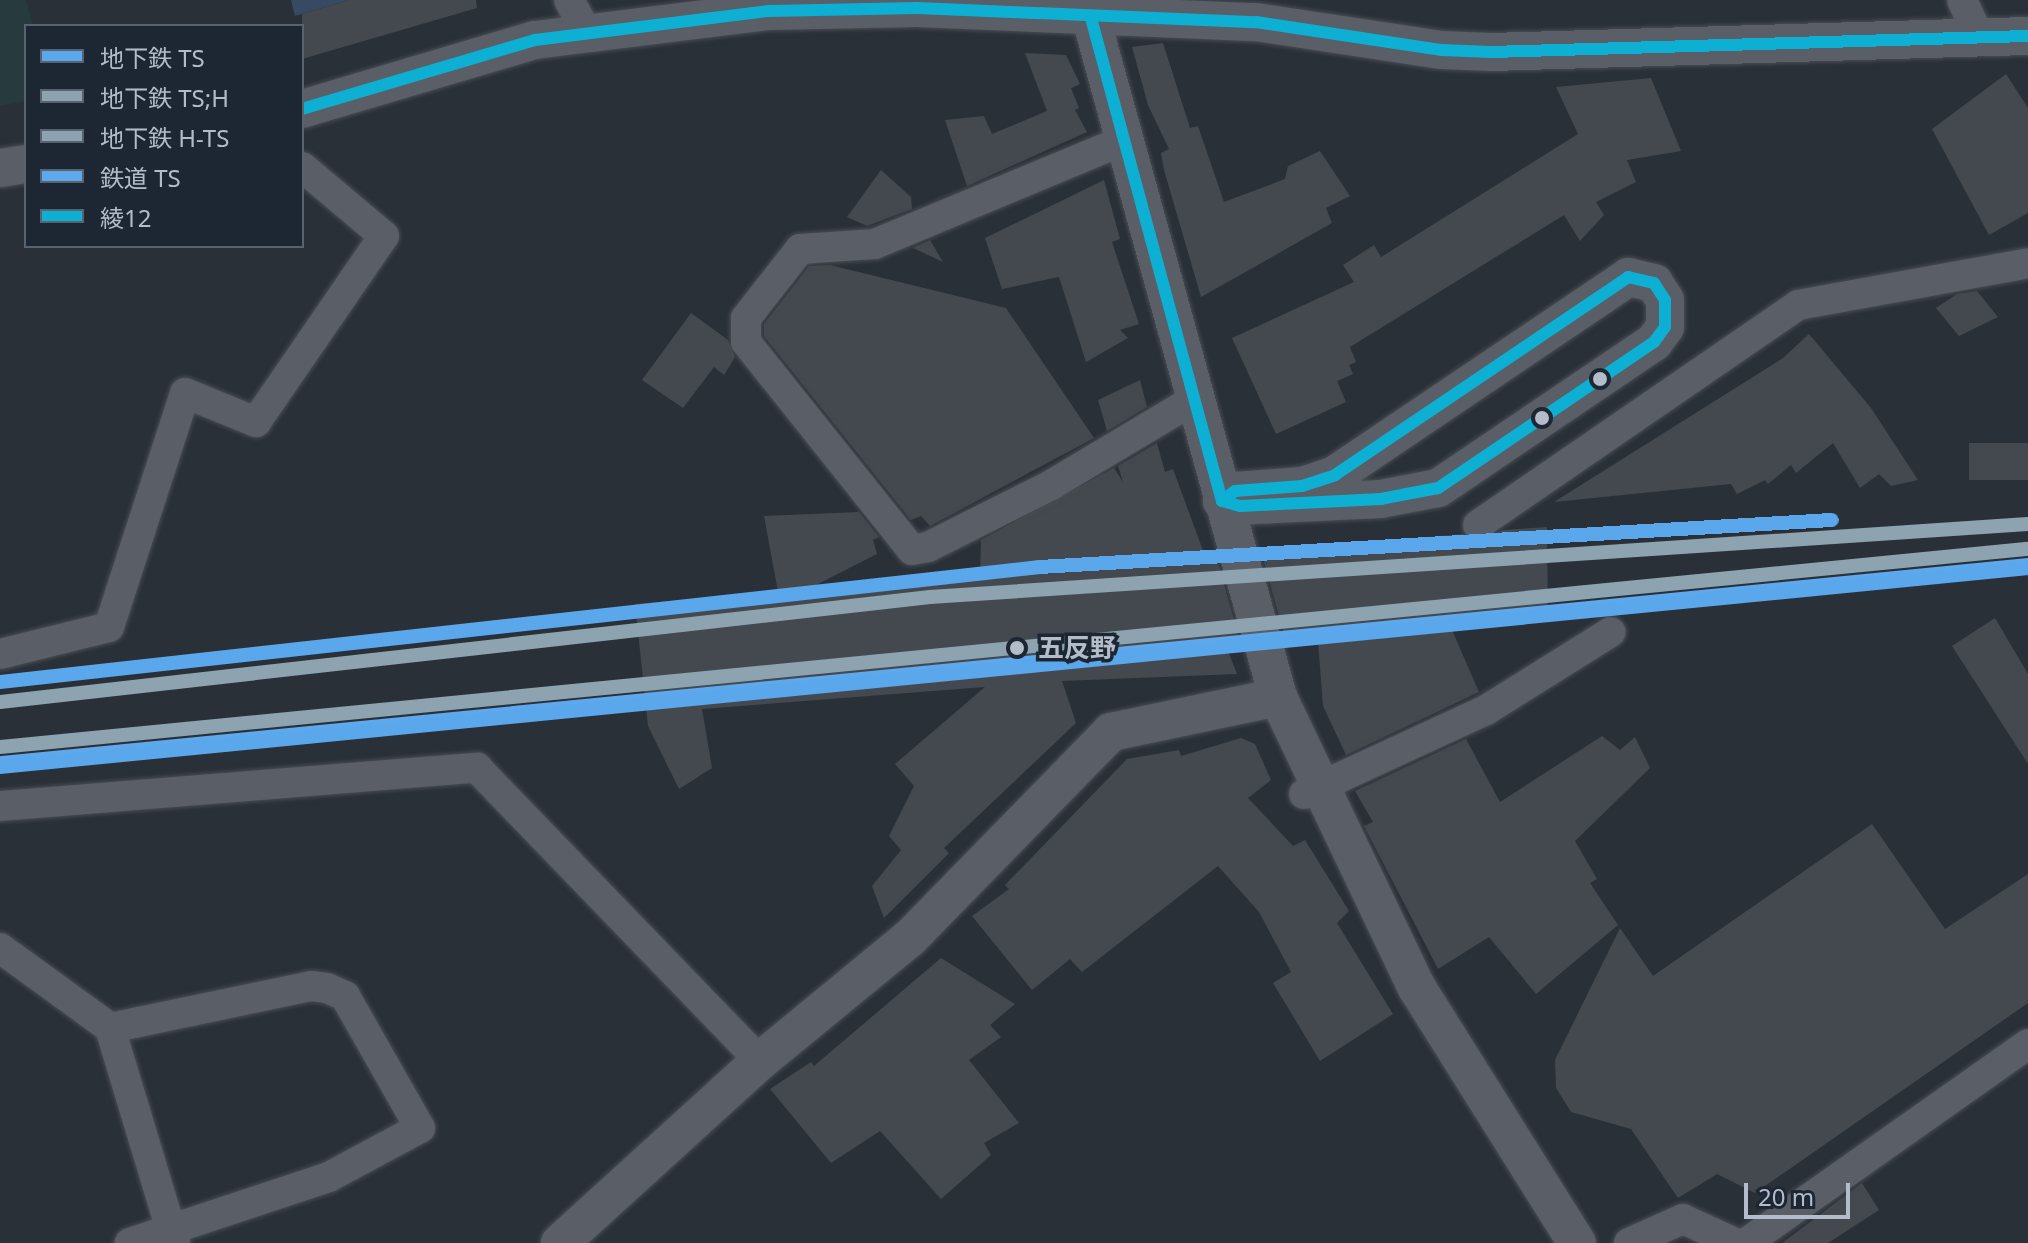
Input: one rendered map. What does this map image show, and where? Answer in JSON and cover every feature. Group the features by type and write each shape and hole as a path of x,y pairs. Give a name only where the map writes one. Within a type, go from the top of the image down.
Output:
{"street":[{"path":"1962,0 1979,37"},
{"path":"304,108 489,51 578,16 768,5 1088,9 1256,22 1442,50 1491,52 2028,36"},
{"path":"1088,9 1127,139 1222,501 1278,697 1312,789 1417,988 1577,1243"},
{"path":"1127,139 875,244 800,249 746,318 746,342 912,550 928,547 1053,484 1195,399"},
{"path":"0,168 24,164"},
{"path":"0,654 109,627 185,393 256,422 384,236 304,169"},
{"path":"1478,525 1798,305 2028,263"},
{"path":"1628,277 1654,283 1665,300 1665,327 1654,342 1438,488 1381,499 1240,506 1222,501 1235,491 1302,486 1335,475 1628,277"},
{"path":"1312,789 1486,710 1611,632"},
{"path":"560,1243 760,1061 910,938 1111,732 1278,697"},
{"path":"0,806 477,768 760,1061"},
{"path":"0,948 110,1028 173,1237"},
{"path":"110,1028 311,986 327,988 345,996 420,1128 329,1177 173,1237 130,1243"},
{"path":"1746,1243 2028,1044"},
{"path":"1629,1243 1683,1219 1735,1243"}],"green space":[{"path":"0,0 26,0 32,24 24,24 24,101 0,106"}],"water":[{"path":"291,0 349,0 295,16"}],"building":[{"path":"349,0 476,0 477,8 304,58 302,14"},
{"path":"1163,43 1190,128 1198,126 1224,202 1285,179 1288,166 1320,151 1350,196 1326,208 1332,223 1201,297 1164,170 1161,153 1169,149 1148,105 1132,47"},
{"path":"1025,53 1066,55 1080,84 1071,88 1079,108 1075,110 1087,132 967,186 945,120 984,116 992,134 1047,111"},
{"path":"2006,74 2028,108 2028,213 1989,235 1932,129"},
{"path":"1651,78 1681,151 1627,160 1636,182 1596,202 1604,215 1580,241 1564,215 1350,347 1356,362 1349,365 1353,374 1337,381 1346,402 1276,434 1232,338 1354,282 1343,265 1374,245 1381,257 1578,134 1556,87"},
{"path":"881,170 911,197 912,209 867,226 847,217"},
{"path":"1104,180 1120,239 1112,242 1139,324 1120,330 1128,338 1086,362 1059,277 1002,289 985,238"},
{"path":"930,240 943,262 913,248"},
{"path":"830,265 1006,308 1094,438 930,526 921,516 911,520 764,336 764,324 809,266"},
{"path":"1977,291 1998,317 1959,336 1936,308 1957,294"},
{"path":"691,313 728,340 735,357 724,375 714,367 683,408 642,380"},
{"path":"1809,334 1871,408 1918,480 1891,486 1879,474 1860,488 1833,443 1796,473 1791,465 1768,484 1765,480 1737,494 1731,484 1554,502 1783,358"},
{"path":"1140,380 1147,407 1107,431 1098,400"},
{"path":"1157,443 1165,472 1173,469 1205,556 1216,555 1242,649 1228,651 1237,674 1062,681 1076,723 944,848 949,853 884,918 872,886 901,850 889,836 914,786 895,764 985,687 702,709 712,768 679,789 648,726 635,604 778,592 764,516 859,512 879,537 873,540 877,554 808,589 980,575 981,540 1114,468 1123,482 1118,466"},
{"path":"1969,443 2028,443 2028,480 1969,480"},
{"path":"1547,527 1548,621 1452,630 1479,692 1346,755 1323,706 1318,642 1287,645 1261,551 1463,534 1480,543 1502,530"},
{"path":"1995,618 2028,674 2028,764 1952,646"},
{"path":"1602,736 1620,750 1635,737 1650,768 1575,841 1597,879 1590,883 1618,925 1536,994 1489,937 1438,969 1364,826 1373,822 1355,791 1466,739 1500,802"},
{"path":"1241,738 1255,744 1271,780 1248,798 1293,846 1305,840 1349,911 1337,923 1393,1014 1320,1061 1273,983 1291,972 1259,912 1218,866 1082,972 1070,959 1032,990 972,916 1009,889 1005,885 1127,759 1179,750 1181,756"},
{"path":"1872,824 1945,929 2028,874 2028,1003 1755,1193 1717,1174 1678,1198 1631,1129 1571,1112 1556,1088 1555,1060 1620,928 1653,976"},
{"path":"941,958 1015,1004 990,1025 1001,1037 969,1060 1019,1123 984,1143 991,1155 941,1199 880,1131 831,1163 770,1089 811,1062 814,1066"},
{"path":"1862,1183 1879,1210 1828,1243 1782,1243"}],"metro line":[{"name":"TS","path":"0,682 1040,567 1832,520"},
{"name":"H-TS","path":"0,702 930,597 2028,524"},
{"name":"TS;H","path":"0,747 2028,549"},
{"name":"TS","path":"0,767 2028,568"}],"rail line":[{"name":"TS","path":"2,763 2028,565"}],"transit line":[{"name":"綾12","path":"304,108 535,40 769,11 917,8 1256,22 1442,50 1491,52 2028,36"},
{"name":"綾12","path":"1091,18 1222,501"},
{"name":"綾12","path":"1628,277 1654,283 1665,300 1665,327 1654,342 1438,488 1381,499 1240,506 1222,501 1235,491 1302,486 1335,475 1628,277"}],"place":[{"name":"五反野","path":"1017,648"}]}
